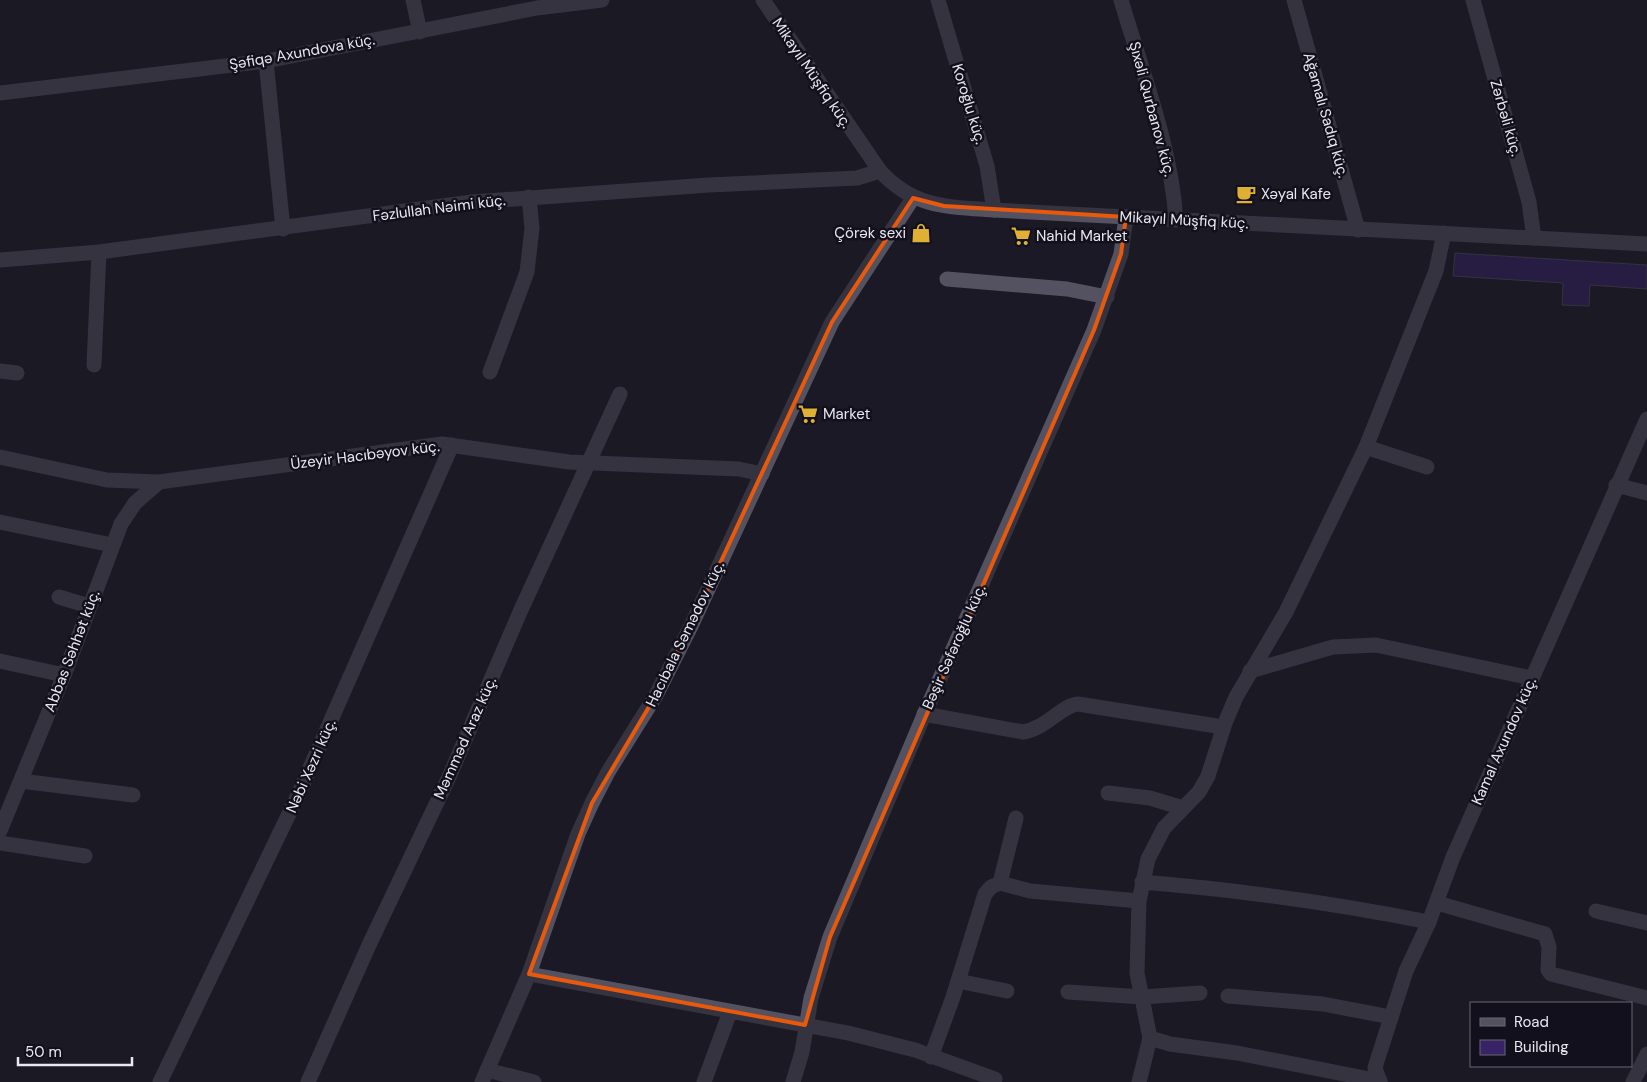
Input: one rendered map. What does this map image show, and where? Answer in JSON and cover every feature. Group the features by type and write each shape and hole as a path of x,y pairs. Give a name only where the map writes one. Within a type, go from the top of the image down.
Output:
{"street":[{"path":"413,0 420,32"},
{"name":"Şəfiqə Axundova küç.","path":"0,94 266,61 537,8 602,0"},
{"name":"Mikayıl Müşfiq küç.","path":"762,0 880,171 890,182 913,198 944,206 994,210 1647,244"},
{"name":"Koroğlu küç.","path":"938,0 987,166 994,210"},
{"name":"Şıxəli Qurbanov küç.","path":"1121,0 1167,161 1174,192 1176,220"},
{"name":"Ağamalı Sadıq küç.","path":"1294,0 1358,230"},
{"name":"Zərbəli küç.","path":"1473,0 1529,202 1534,238"},
{"path":"266,61 283,229"},
{"name":"Fəzlullah Nəimi küç.","path":"0,260 100,252 283,229 472,202 857,178 880,171"},
{"path":"490,372 527,272 532,228 529,197"},
{"name":"Hacıbala Səmədov küç.","path":"484,1076 529,974 578,834 592,803 608,772 656,695 762,474 832,322 913,198"},
{"name":"Bəşir Səfəroğlu küç.","path":"793,1082 802,1052 811,998 830,938 924,714 1067,396 1121,254 1126,217"},
{"path":"1139,1082 1150,1038 1137,973 1139,901 1148,859 1164,828 1199,792 1208,776 1223,727 1250,671 1286,612 1366,447 1436,271 1444,233"},
{"path":"94,365 100,252"},
{"path":"947,279 1067,289 1106,297"},
{"path":"0,370 16,373"},
{"name":"Məmməd Araz küç.","path":"308,1082 369,945 448,777 520,612 620,394"},
{"name":"Kamal Axundov küç.","path":"1379,1077 1391,1017 1406,971 1429,922 1452,857 1647,419"},
{"name":"Üzeyir Hacıbəyov küç.","path":"0,457 107,480 158,482 429,446 452,445 538,459 588,463 739,469 762,474"},
{"name":"Nəbi Xəzri küç.","path":"160,1082 299,793 452,445"},
{"path":"1366,447 1427,467"},
{"name":"Abbas Səhhət küç.","path":"0,831 64,676 121,524 135,503 158,482"},
{"path":"1616,485 1647,493"},
{"path":"0,522 112,546"},
{"path":"59,598 89,606"},
{"path":"1250,671 1333,648 1376,646 1531,678"},
{"path":"0,661 64,676"},
{"path":"924,714 1023,732 1040,728 1068,706 1078,704 1223,727"},
{"path":"21,781 133,794"},
{"path":"1108,793 1150,798 1183,808"},
{"path":"1000,883 1016,818"},
{"path":"0,843 85,856"},
{"path":"1142,882 1348,906 1429,922"},
{"path":"932,1057 985,894 991,887 1000,883 1030,891 1139,901"},
{"path":"1436,903 1546,934 1549,947 1548,970 1551,974 1647,998"},
{"path":"1596,911 1647,923"},
{"path":"529,974 805,1025 894,1044 995,1079"},
{"path":"958,981 1007,991"},
{"path":"1068,992 1142,998 1200,993"},
{"path":"1228,996 1323,1004 1391,1017"},
{"path":"704,1082 730,1012"},
{"path":"1150,1038 1170,1044 1237,1053 1379,1077"},
{"path":"1633,1082 1646,1060"},
{"path":"484,1076 534,1082"}],"highlighted area":[{"path":"913,198 944,206 1126,217 1121,254 1094,330 830,937 805,1025 529,974 592,803 656,695 691,626 832,322"}],"building":[{"path":"1455,253 1647,265 1647,289 1590,285 1589,306 1562,305 1563,283 1453,276"}],"place":[{"name":"Xəyal Kafe","path":"1246,194"},
{"name":"Çörək sexi","path":"921,233"},
{"name":"Nahid Market","path":"1021,236"},
{"name":"Market","path":"808,414"}]}
